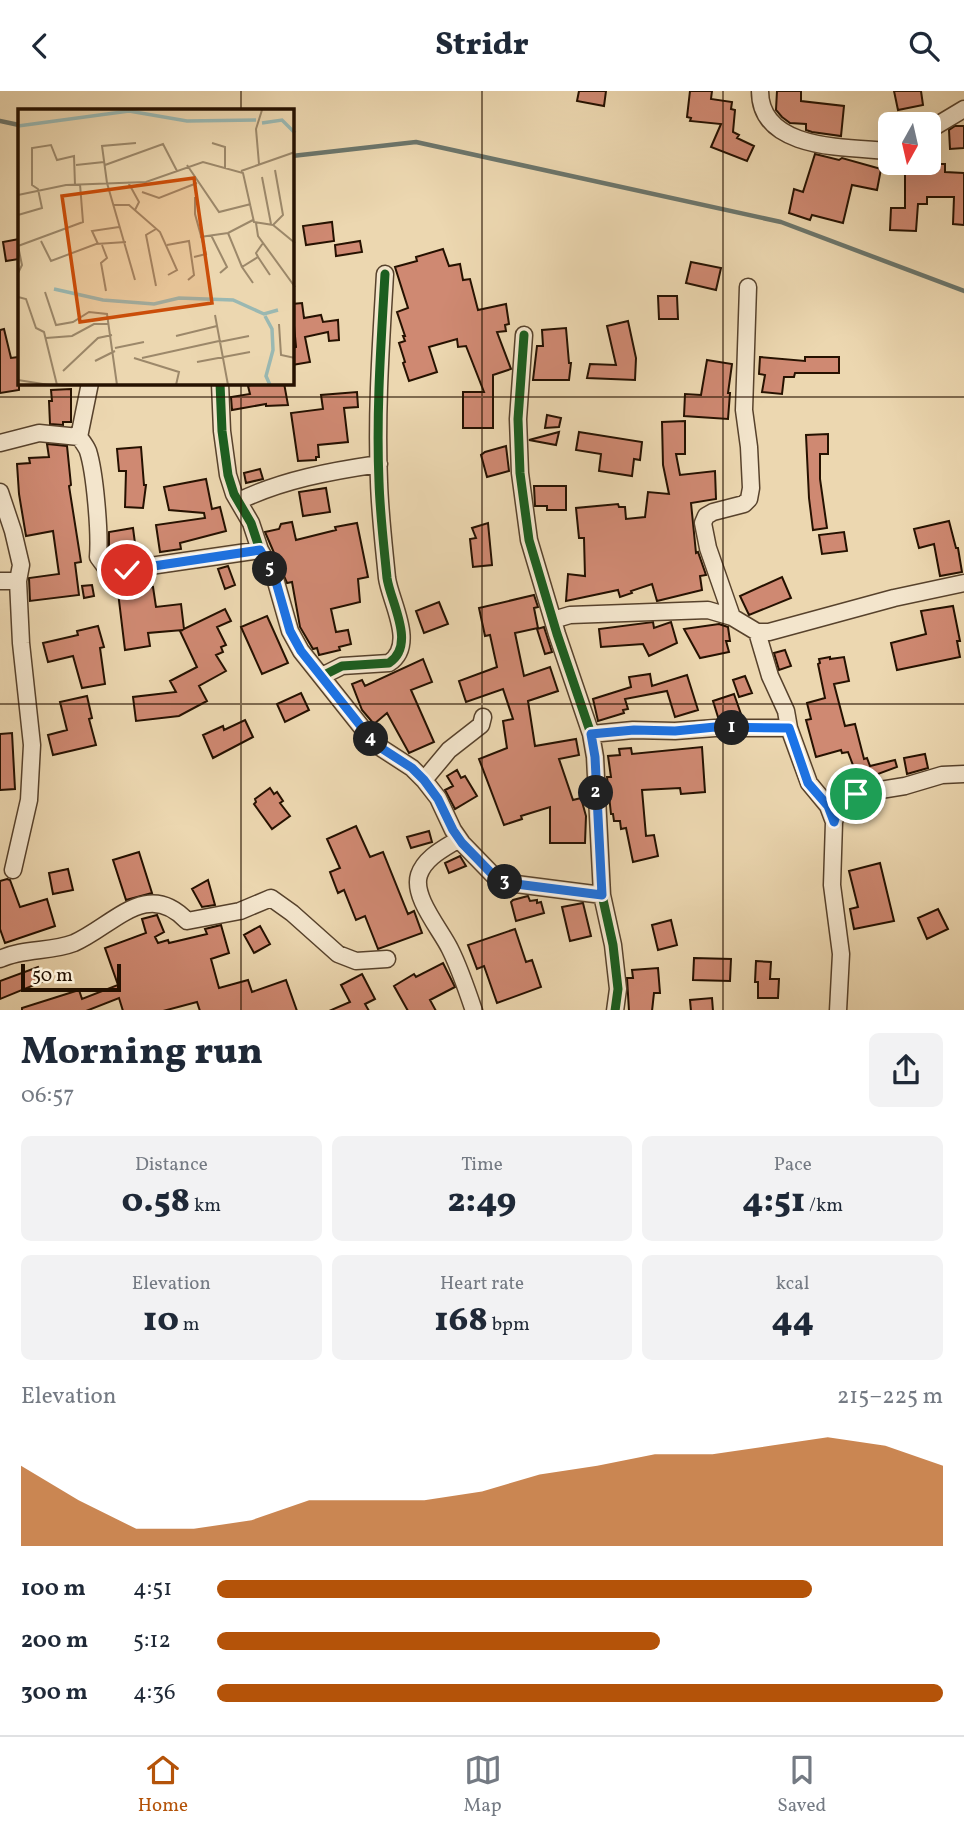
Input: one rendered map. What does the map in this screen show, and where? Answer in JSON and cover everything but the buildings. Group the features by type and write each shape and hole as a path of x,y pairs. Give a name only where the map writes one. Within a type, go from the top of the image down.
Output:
{"street":[{"path":"760,91 765,117 772,126 791,137 816,144 878,150"},
{"path":"942,122 964,109"},
{"path":"322,675 342,666 388,663 398,652 401,628 398,609 388,585 379,464 385,274"},
{"path":"732,617 708,548 703,523 706,516 713,512 744,503 750,494 749,447 744,410 748,287"},
{"path":"524,335 518,419 520,473 530,540 591,734 595,757 602,895 618,989 615,1010"},
{"path":"90,385 79,437 88,451 99,540 98,557 110,572 260,550"},
{"path":"220,385 222,431 228,475 251,523 260,550 274,575 290,631 301,651 375,744 412,768 424,780 438,799 459,839 501,881 602,895"},
{"path":"0,443 39,433 79,437"},
{"path":"239,501 259,491 294,481 379,464"},
{"path":"0,492 21,565 18,581 21,643 32,745 29,800 13,870"},
{"path":"0,581 18,581"},
{"path":"553,620 570,615 708,610 732,617 757,632 769,632 894,598 964,583"},
{"path":"757,632 770,676 786,711 808,783 828,806 834,822"},
{"path":"424,780 449,750 481,725 483,717"},
{"path":"591,734 715,727 789,728"},
{"path":"838,1010 841,954 832,885 834,822 838,809 844,801 856,794 905,786 942,775 964,774"},
{"path":"459,839 436,852 418,877 422,900 453,956 474,1010"},
{"path":"0,959 73,943 137,906 164,903 176,909 187,921 240,911 271,898 338,954 356,961 387,960"}],"waterway":[{"path":"0,121 18,125"},
{"path":"294,156 416,142 781,222 964,291"}],"cycle path":[{"path":"322,676 342,666 389,663 397,655 401,645 400,622 387,578 378,456 385,274"},
{"path":"524,335 518,419 520,473 529,540 591,734 595,757 602,895 613,945 618,989 615,1010"},
{"path":"220,385 222,431 228,475 234,494 251,523 260,550 274,575 290,631 301,651 375,744 412,768 424,780 438,798 462,843 496,878 516,884 602,895"}],"route":[{"path":"127,570 260,550 274,575 290,631 301,651 375,744 412,768 424,780 438,799 462,843 501,881 602,895 595,757 591,734 715,727 789,728 808,783 828,806 834,822 844,801 856,794"}]}
